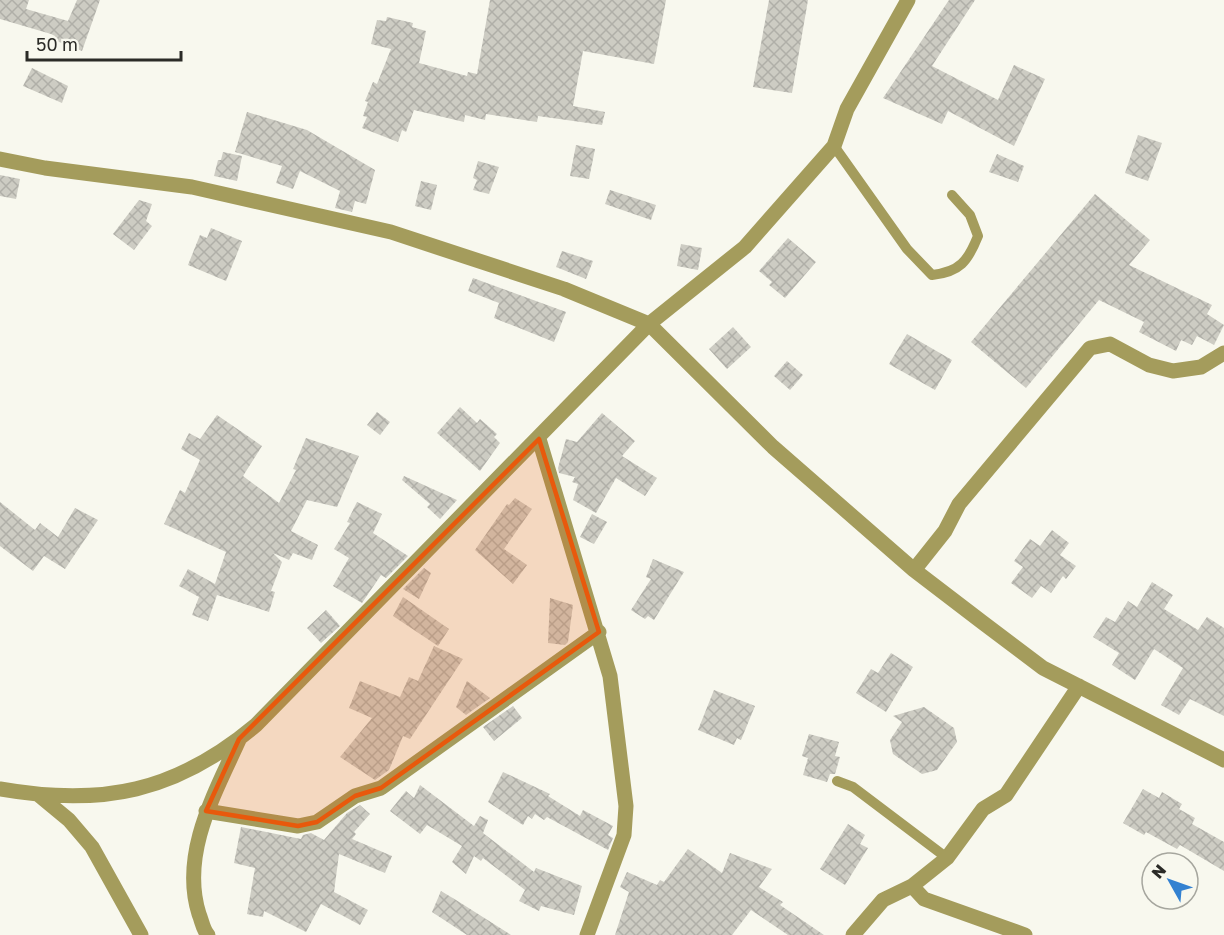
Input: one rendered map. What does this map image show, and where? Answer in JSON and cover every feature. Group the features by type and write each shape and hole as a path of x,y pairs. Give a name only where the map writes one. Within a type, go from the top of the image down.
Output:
{"street":[{"path":"0,789 40,796 122,792 167,781 204,764 239,739 539,439 649,324 745,247 834,146 847,110 908,0"},
{"path":"0,159 45,168 192,187 391,232 564,288 649,324 773,447 914,570 1043,668 1224,760"},
{"path":"914,570 945,531 959,504 1090,348 1110,344 1149,365 1173,371 1201,367 1224,353"},
{"path":"539,439 610,676 626,806 624,835 587,935"},
{"path":"206,812 298,826 317,822 355,796 381,789 598,632"},
{"path":"852,935 883,900 912,886 947,858 983,809 1006,795 1079,686"},
{"path":"208,935 195,901 195,859 206,812 239,739"},
{"path":"40,796 69,820 92,847 141,935"},
{"path":"912,886 924,899 1025,935"}],"lane":[{"path":"834,146 907,249 932,275 949,273 969,258 978,236 970,215 952,195"},
{"path":"837,781 853,787 947,858"}],"highlighted area":[{"path":"539,439 599,632 381,788 355,796 317,822 298,826 206,811 239,739"}],"building":[{"path":"0,0 29,0 26,9 68,21 77,0 100,0 82,51 54,40 55,36 51,34 0,19"},
{"path":"490,0 666,0 654,64 583,51 573,106 605,112 602,125 538,116 537,122 486,114 485,120 465,115 464,122 414,110 406,132 402,130 398,142 362,128 367,117 363,116 368,102 365,101 373,82 377,84 391,49 371,44 377,20 386,21 387,17 413,23 412,27 426,31 419,63 467,76 468,72 477,74"},
{"path":"769,0 808,0 792,93 753,87"},
{"path":"949,0 975,0 932,66 998,100 1014,65 1045,79 1014,146 948,111 942,124 883,98"},
{"path":"32,68 68,86 62,103 23,86"},
{"path":"247,112 307,130 375,170 366,204 355,201 352,212 335,208 340,191 300,171 293,189 276,183 282,166 235,152"},
{"path":"1138,135 1162,143 1148,181 1125,173"},
{"path":"576,145 595,149 589,179 570,176"},
{"path":"223,152 242,156 237,181 214,176 218,160 221,160"},
{"path":"997,154 1024,166 1018,182 989,172"},
{"path":"478,161 499,167 489,194 473,190 477,180 473,178"},
{"path":"0,175 20,179 16,199 0,196"},
{"path":"421,181 437,185 431,210 415,206"},
{"path":"610,190 656,205 651,220 605,204"},
{"path":"1095,194 1150,240 1129,265 1212,305 1207,314 1224,325 1214,345 1197,336 1192,345 1181,340 1176,351 1139,332 1144,322 1099,300 1026,388 971,342"},
{"path":"139,200 152,204 146,221 152,226 134,250 113,234"},
{"path":"211,228 242,241 226,281 188,265 200,235 207,238"},
{"path":"788,238 816,262 785,298 769,285 772,282 759,271"},
{"path":"681,244 702,248 698,270 677,266"},
{"path":"562,251 593,261 586,279 556,267"},
{"path":"473,278 566,312 554,342 494,318 499,303 468,291"},
{"path":"733,327 751,347 727,369 709,349"},
{"path":"907,334 952,360 935,390 889,364"},
{"path":"787,361 803,375 790,390 774,376"},
{"path":"460,407 477,423 480,419 497,434 494,437 500,443 480,471 437,433"},
{"path":"377,412 390,422 380,435 367,425"},
{"path":"602,413 635,441 622,456 657,478 645,496 616,478 596,513 573,500 578,484 572,482 575,477 559,473 558,468 566,439 577,442"},
{"path":"217,415 262,446 243,476 279,503 296,470 293,469 306,438 359,456 337,507 307,500 291,531 318,545 312,560 293,553 289,560 273,553 282,562 271,591 275,592 269,612 217,595 208,621 192,615 199,597 179,586 188,569 215,584 226,552 164,524 180,490 185,493 200,460 181,449 189,433 200,439"},
{"path":"404,476 457,500 440,519 427,507 430,504 402,480"},
{"path":"515,498 532,509 504,549 527,565 513,584 475,550 507,504 509,505"},
{"path":"0,502 35,530 40,523 58,537 75,508 98,520 65,569 44,556 33,571 0,546"},
{"path":"357,502 382,514 373,533 408,556 386,578 381,575 362,603 333,586 349,558 334,549 350,523 347,522"},
{"path":"592,514 607,522 594,544 580,537"},
{"path":"1052,530 1069,543 1060,555 1076,566 1066,579 1063,576 1051,593 1041,586 1032,598 1011,583 1023,567 1014,561 1030,539 1040,546"},
{"path":"653,559 684,572 654,620 648,616 645,619 631,610 651,579 646,577"},
{"path":"424,568 431,573 419,599 403,589"},
{"path":"1152,582 1173,595 1164,609 1198,630 1207,617 1224,628 1224,716 1190,699 1179,715 1161,705 1183,668 1154,649 1135,680 1112,665 1119,653 1093,637 1106,617 1115,622 1128,601 1137,607"},
{"path":"403,597 449,629 438,646 393,616"},
{"path":"550,598 573,605 568,642 565,645 548,643"},
{"path":"326,610 340,626 321,643 307,628"},
{"path":"434,646 463,659 410,739 403,736 389,770 375,780 340,757 372,718 349,708 360,681 400,697 409,677 418,681"},
{"path":"891,653 913,667 886,712 856,693 871,669 878,673"},
{"path":"467,681 490,698 466,715 456,707"},
{"path":"714,690 755,706 741,740 737,738 734,745 698,730"},
{"path":"513,706 522,718 494,741 483,727"},
{"path":"924,707 954,728 957,742 937,770 922,774 893,754 890,740 902,722 893,716"},
{"path":"809,734 839,742 835,756 840,757 835,774 830,774 827,782 803,775 808,758 802,756"},
{"path":"503,772 550,794 548,796 580,816 583,810 613,826 608,835 613,838 608,850 547,817 544,820 535,814 532,819 528,816 523,825 488,802"},
{"path":"420,785 474,826 480,816 488,820 483,833 534,872 536,868 582,886 574,915 541,906 539,911 519,901 525,890 483,858 481,861 474,856 466,874 452,862 462,846 427,825 420,834 390,811 406,791 414,798"},
{"path":"1143,789 1159,798 1162,792 1182,804 1179,809 1195,818 1192,824 1224,842 1224,871 1200,857 1200,851 1190,851 1180,845 1177,849 1146,832 1144,835 1123,823"},
{"path":"360,805 370,814 354,832 356,834 352,839 392,856 385,873 339,854 334,892 368,910 360,925 321,904 306,932 264,911 263,917 247,914 255,868 234,863 241,827 301,839 303,835 311,833 324,840 347,813"},
{"path":"848,824 865,835 860,844 868,848 845,885 820,869"},
{"path":"688,849 722,873 730,853 772,869 759,887 783,902 780,905 824,935 788,935 751,910 732,935 615,935 629,892 620,887 627,872 657,885 660,880 664,882"},
{"path":"441,891 511,935 467,935 432,912"}]}
